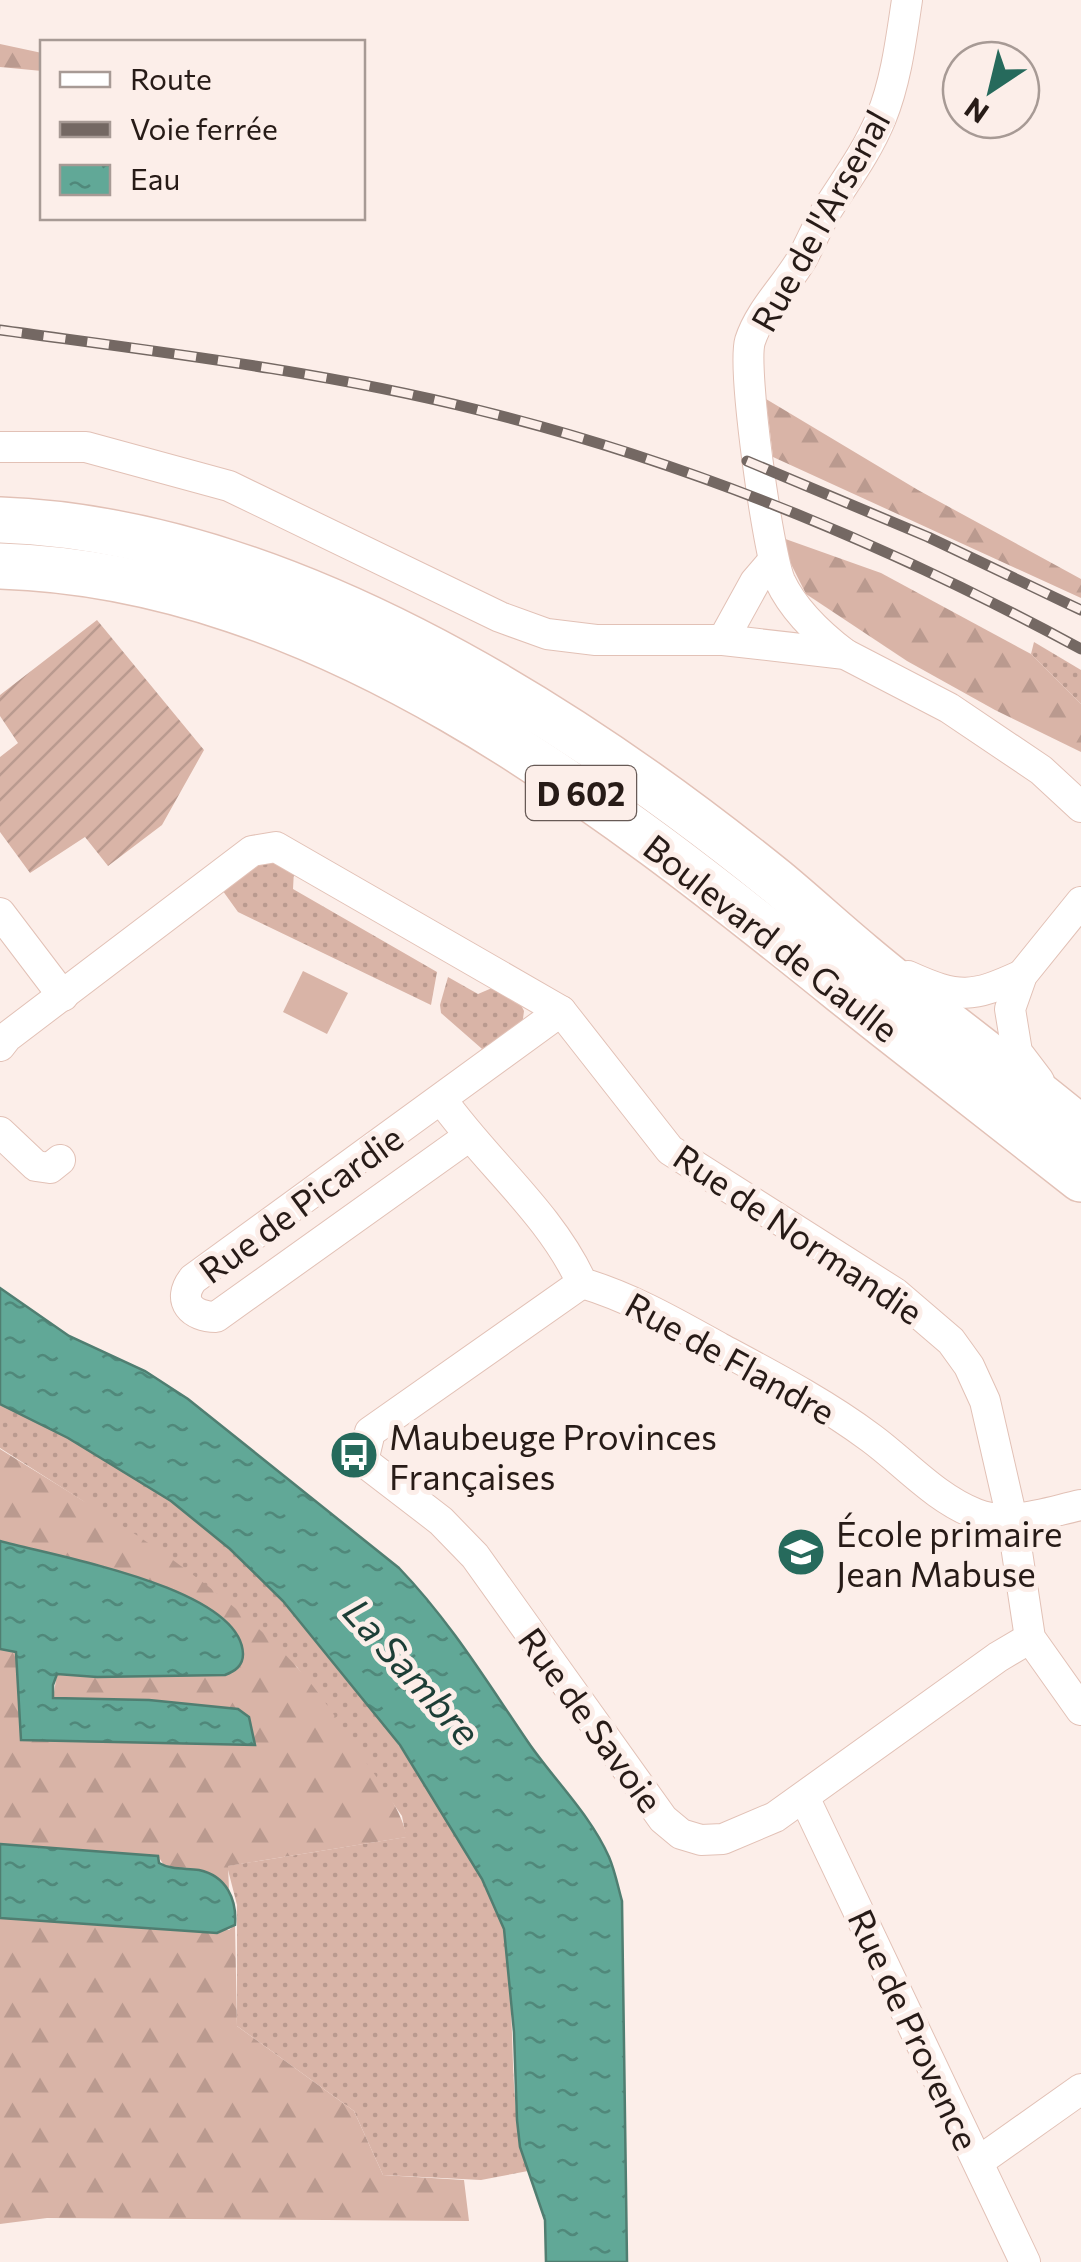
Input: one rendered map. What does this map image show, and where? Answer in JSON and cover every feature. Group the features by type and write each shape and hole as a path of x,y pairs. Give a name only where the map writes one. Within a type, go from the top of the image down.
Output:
{"main road":[{"name":"Boulevard de Gaulle","path":"0,520 89,529 196,554 341,606 499,688 626,770 776,881 862,956 1071,1120"},
{"name":"Boulevard de Gaulle","path":"0,566 107,577 204,601 274,625 409,687 560,778 631,827 727,898 1081,1180"}],"street":[{"name":"Rue de l'Arsenal","path":"772,561 748,348 864,153 881,117 897,67 907,0"},
{"path":"0,448 86,447 230,486 500,618 547,634 596,640 723,640 846,654"},
{"path":"723,640 755,582 772,561 804,616 846,654 949,708 1041,770 1081,807"},
{"name":"Rue de Normandie","path":"63,996 252,851 276,847 561,1011 670,1150 895,1293 951,1340 970,1366 985,1401 1012,1519 1030,1638"},
{"path":"1071,1120 1018,1052 1010,1009 1022,975 1081,902"},
{"path":"0,1046 63,996 6,931"},
{"path":"862,956 943,992 985,992 1022,975"},
{"path":"968,1091 969,1040 985,992"},
{"name":"Rue de Picardie","path":"468,1137 216,1317 203,1317 190,1310 184,1300 193,1279 561,1011"},
{"name":"Rue de Flandre","path":"442,1100 468,1137 546,1225 571,1259 582,1283 644,1306 802,1392 873,1439 918,1478 977,1514 1012,1519 1081,1505"},
{"path":"0,1132 36,1166 50,1168 60,1160"},
{"name":"Rue de Savoie","path":"582,1283 370,1432 363,1461 441,1520 475,1556 663,1818 681,1834 701,1840 723,1839 774,1816 1030,1638"},
{"path":"1030,1638 1081,1710"},
{"name":"Rue de Provence","path":"804,1797 1026,2262"},
{"path":"978,2162 1081,2089"}],"green space":[{"path":"0,44 40,53 40,71 0,67"},
{"path":"766,399 918,490 1081,579 1081,598 773,457"},
{"path":"777,536 881,573 1031,654 1081,704 1081,752 907,661 806,594"},
{"path":"97,620 204,750 162,825 108,866 85,837 30,873 0,832 0,757 18,743 0,716 0,695"},
{"path":"1034,642 1081,670 1081,704 1031,654"},
{"path":"265,859 294,870 293,889 437,972 431,1005 238,912 220,887"},
{"path":"303,971 348,993 327,1034 283,1012"},
{"path":"448,977 478,994 492,988 520,1003 524,1011 522,1026 489,1055 441,1013"},
{"path":"0,1404 131,1474 211,1532 283,1600 377,1714 472,1861 504,1930 515,2101 528,2171 481,2180 383,2175 354,2111 237,2026 237,1905 227,1866 406,1837 402,1816 297,1667 83,1501 0,1448"},
{"path":"0,1449 193,1574 263,1633 304,1675 328,1707 387,1793 407,1837 228,1866 229,1889 204,1871 165,1867 158,1856 0,1844 0,1649 16,1652 21,1740 99,1700 53,1698 57,1674 225,1675 240,1642 223,1621 167,1588 132,1575 0,1541"},
{"path":"0,1918 229,1930 235,1925 237,2026 354,2111 383,2175 464,2180 469,2221 47,2218 0,2224"}],"water":[{"name":"La Sambre","path":"0,1288 69,1336 145,1371 188,1399 399,1568 451,1631 592,1826 609,1857 622,1901 627,2262 546,2262 545,2220 520,2147 504,1929 482,1879 400,1745 283,1601 230,1549 171,1501 68,1438 0,1404"},
{"path":"0,1541 99,1566 179,1593 212,1610 234,1631 243,1654 238,1668 225,1675 57,1674 53,1698 149,1700 238,1709 249,1717 255,1745 21,1740 16,1652 0,1649"},
{"path":"0,1844 158,1856 159,1863 173,1868 209,1873 228,1890 235,1925 217,1933 0,1918"}],"railway":[{"path":"0,330 360,384 557,431 711,481 862,541 1081,649"},
{"path":"747,461 928,537 1081,610"}],"place":[{"name":"Maubeuge Provinces Françaises","path":"354,1455"},
{"name":"École primaire Jean Mabuse","path":"801,1552"}]}
